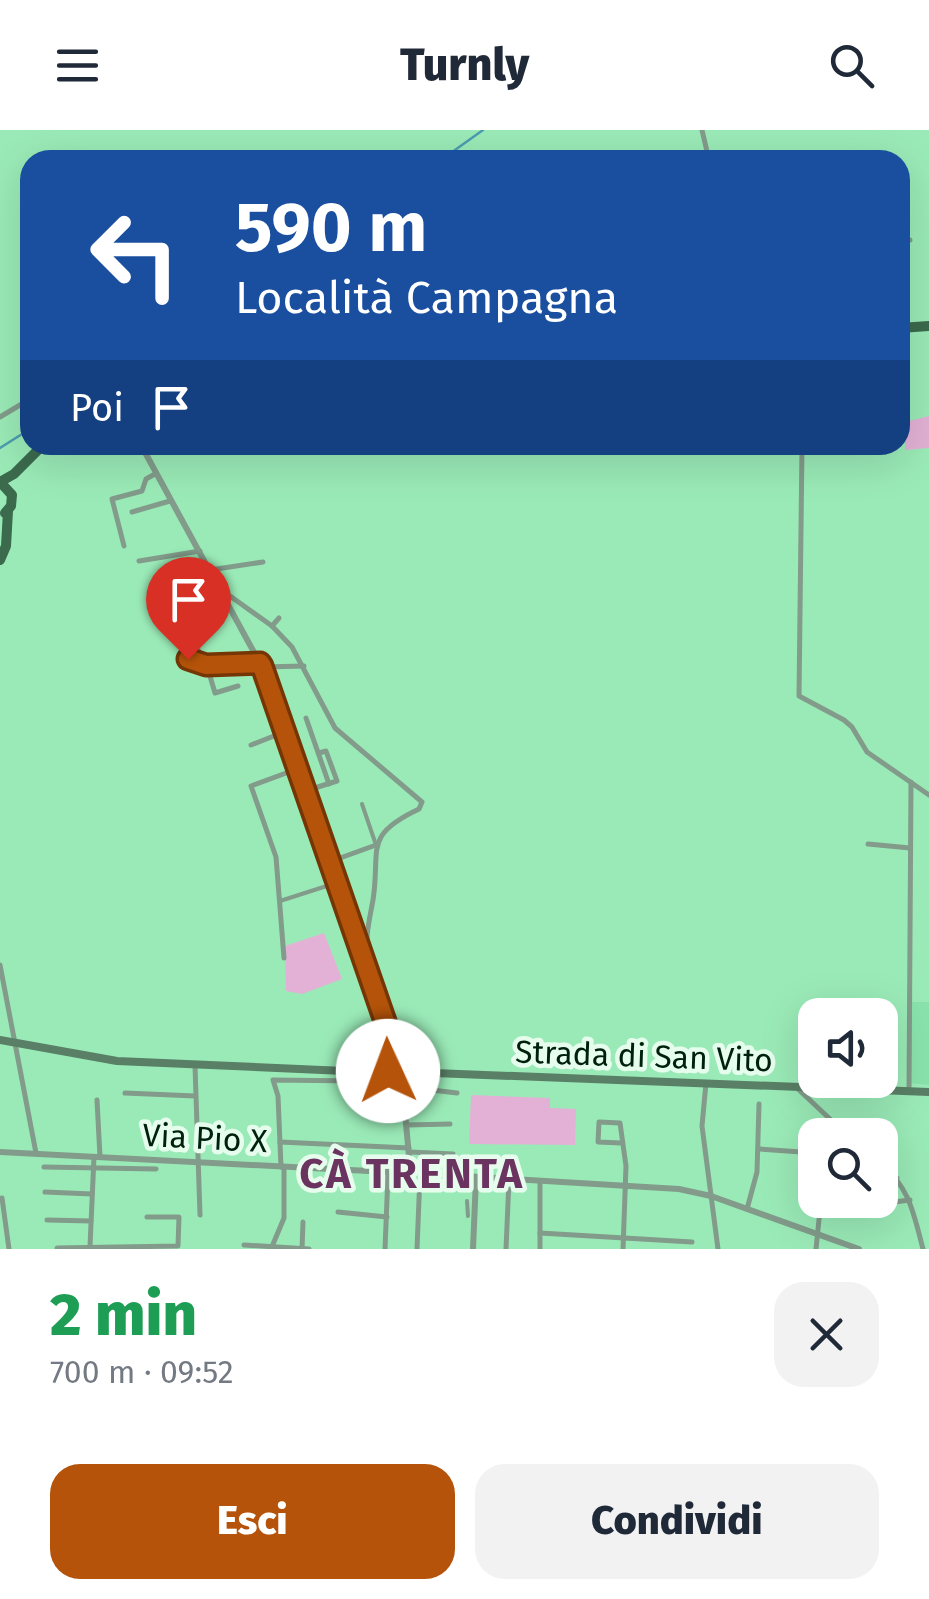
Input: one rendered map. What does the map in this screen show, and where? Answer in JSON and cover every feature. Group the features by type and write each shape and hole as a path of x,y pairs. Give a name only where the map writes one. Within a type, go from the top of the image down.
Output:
{"main road":[{"path":"0,560 6,546 3,520 12,501 3,485 33,455"},
{"path":"0,1040 117,1061 360,1069 414,1078 420,1066"},
{"path":"390,1057 393,1074"},
{"path":"360,1069 390,1057 434,1073"},
{"name":"Strada di San Vito","path":"414,1078 434,1073 796,1088"},
{"name":"Strada di San Vito","path":"898,1091 929,1092"}],"street":[{"path":"146,455 262,665 388,1036 390,1057"},
{"path":"802,455 800,698 844,720 868,752 929,794"},
{"path":"124,546 112,498 142,490 146,479 155,474"},
{"path":"132,512 170,501"},
{"path":"139,561 200,550"},
{"path":"210,570 263,562"},
{"path":"225,595 272,626 304,666 335,728 422,802 419,809 391,824 376,845 329,862"},
{"path":"272,626 279,618"},
{"path":"176,630 193,627 215,693 238,686"},
{"path":"188,659 204,664 304,666"},
{"path":"305,791 329,784 306,718"},
{"path":"251,744 284,732"},
{"path":"284,958 276,857 251,786 297,769"},
{"path":"909,1091 911,782"},
{"path":"362,804 376,845 365,966"},
{"path":"868,844 910,848"},
{"path":"280,901 336,883"},
{"path":"0,964 36,1154"},
{"path":"195,1063 200,1214"},
{"path":"271,1248 284,1218 277,1089 273,1080 358,1081 360,1069"},
{"path":"393,1074 404,1098 417,1249"},
{"path":"404,1098 414,1078"},
{"path":"706,1083 702,1126 718,1249"},
{"path":"796,1088 828,1118"},
{"path":"404,1098 432,1090 457,1093"},
{"path":"124,1093 195,1096"},
{"path":"816,1098 819,1109"},
{"path":"90,1246 97,1100"},
{"path":"747,1209 759,1150 759,1104"},
{"path":"622,1143 598,1142 600,1122 620,1123 622,1143 626,1186 623,1249"},
{"path":"407,1125 450,1124"},
{"path":"280,1142 453,1154"},
{"path":"336,1170 337,1145"},
{"path":"759,1150 798,1152"},
{"name":"Via Pio X","path":"0,1152 678,1189 711,1196 859,1249"},
{"path":"44,1167 156,1169"},
{"path":"385,1249 388,1174"},
{"path":"472,1249 476,1178"},
{"path":"898,1178 910,1200 923,1249"},
{"path":"506,1249 509,1180"},
{"path":"540,1182 540,1249"},
{"path":"45,1192 92,1194"},
{"path":"2,1198 9,1249"},
{"path":"898,1202 910,1200"},
{"path":"468,1201 468,1216"},
{"path":"338,1212 386,1217"},
{"path":"56,1248 178,1246 179,1217 148,1218"},
{"path":"816,1249 819,1218"},
{"path":"48,1220 92,1221"},
{"path":"302,1248 303,1222"},
{"path":"540,1234 692,1242"},
{"path":"244,1246 309,1249"}],"shaded area":[{"path":"929,416 929,448 910,450 910,421"},
{"path":"324,933 342,979 302,994 286,991 285,946"},
{"path":"908,1002 929,1002 929,1085 908,1083"},
{"path":"471,1095 550,1098 550,1108 576,1109 575,1145 469,1144"}],"waterway":[{"path":"455,150 483,130"},
{"path":"0,448 20,435"}],"district":[{"name":"CÀ TRENTA","path":"412,1174"}],"route":[{"path":"188,659 206,665 262,666 396,1053 385,1061 388,1071"}]}
